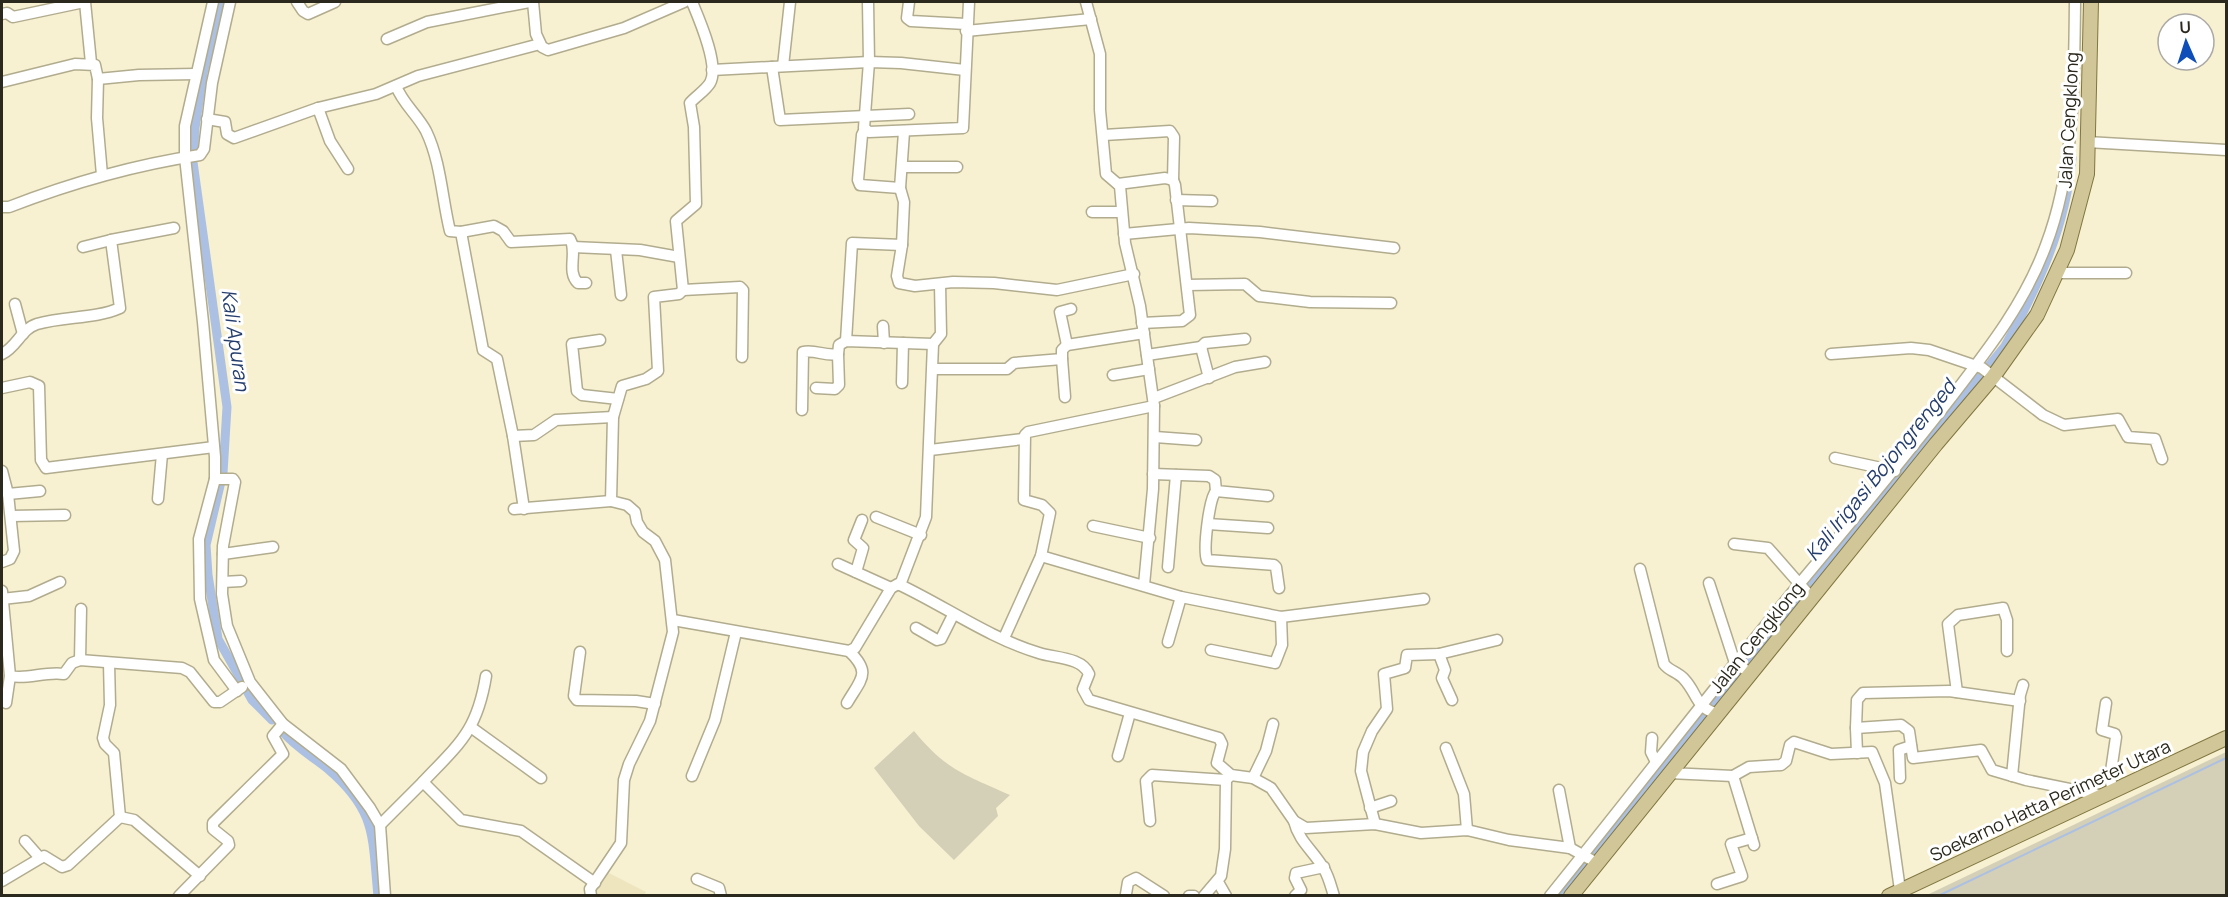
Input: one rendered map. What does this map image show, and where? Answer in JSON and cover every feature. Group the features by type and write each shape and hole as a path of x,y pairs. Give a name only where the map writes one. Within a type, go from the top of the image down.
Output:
{"main road":[{"name":"Jalan Cengklong","path":"1571,896 1590,858 1669,773 1709,711 1749,674 1806,591 1984,371 2037,315 2058,273 2079,213 2087,174 2091,2"},
{"name":"Soekarno Hatta Perimeter Utara","path":"1894,893 2226,738"}],"street":[{"path":"2,14 7,13 13,17 85,2 91,63 95,66 98,79 97,118 102,175"},
{"path":"213,2 185,126 214,447 220,479 199,539 200,599 214,660 237,691"},
{"path":"2,207 9,207 55,188 102,175 200,155 204,148 207,119 230,2"},
{"path":"297,2 308,14 335,2"},
{"path":"387,39 428,22 531,2 536,34 540,44 548,50 601,36 684,2"},
{"path":"683,290 676,221 696,204 694,128 690,103 710,83 712,70 709,50 692,2"},
{"path":"790,2 778,67 780,120 864,114 909,114"},
{"path":"868,2 868,62 858,180 860,185 900,188"},
{"path":"909,2 907,18 911,21 966,28 1091,19"},
{"path":"864,130 904,132 963,128 969,2"},
{"path":"1086,2 1100,54 1100,111 1106,174 1110,180 1118,183 1165,178 1173,180"},
{"path":"1886,493 1895,471 1984,371 2047,244 2058,206 2069,139 2075,2"},
{"path":"207,119 225,122 227,134 234,138 318,108 376,94 432,71 540,44"},
{"path":"712,70 868,62 965,70"},
{"path":"2,82 75,64 91,63"},
{"path":"98,79 139,75 196,74"},
{"path":"396,86 407,108 416,113 427,134 447,207 449,229 452,232 461,232 494,226 503,231 511,242 567,238 573,247 573,278 578,283 586,283"},
{"path":"318,108 330,141 348,169"},
{"path":"1065,397 1062,350 1066,345 1188,319 1191,312 1173,180 1174,137 1170,131 1104,135"},
{"path":"904,132 900,188 904,202 902,245 897,276 899,283 915,286 953,282 1001,284 1057,290 1134,274"},
{"path":"2087,142 2226,150"},
{"path":"902,167 957,167"},
{"path":"1118,183 1124,234 1134,274 1154,402 1155,437 1150,538 1144,585"},
{"path":"1176,200 1212,201"},
{"path":"1092,212 1121,212"},
{"path":"83,247 174,228"},
{"path":"1124,234 1178,228 1260,232 1394,248"},
{"path":"461,232 483,350 497,359 522,480 519,509 611,501 627,505 635,512 643,532 655,541 665,560 673,632 656,704 624,780 621,843 590,889 591,896"},
{"path":"2,354 10,350 23,334 37,324 120,308 111,240"},
{"path":"846,341 852,243 856,241 902,245"},
{"path":"573,247 640,250 679,257"},
{"path":"616,250 621,295"},
{"path":"2058,273 2126,273"},
{"path":"849,651 855,648 896,586 921,535 928,497 930,450 928,432 933,344 941,334 940,284"},
{"path":"1187,285 1245,284 1259,296 1310,302 1391,303"},
{"path":"611,501 613,417 622,387 646,379 658,370 654,297 679,294 683,290 740,287 743,290 742,357"},
{"path":"15,304 23,334"},
{"path":"1066,345 1060,312 1071,309"},
{"path":"883,326 884,343"},
{"path":"1147,355 1201,347 1205,343 1245,339"},
{"path":"600,340 572,344 577,391 582,395 618,399"},
{"path":"816,388 835,389 839,385 839,345 846,341 933,344"},
{"path":"902,383 903,343"},
{"path":"1201,347 1209,378"},
{"path":"1831,354 1921,348 1984,371 2043,415 2064,425 2118,419 2128,437 2155,439 2162,459"},
{"path":"802,410 803,352 838,354"},
{"path":"933,369 1007,369 1014,363 1062,359"},
{"path":"1004,638 1041,556 1050,513 1042,505 1024,500 1023,439 1028,432 1154,402 1235,367 1265,362"},
{"path":"1113,375 1149,369"},
{"path":"2,388 30,382 39,386 41,460 46,468 214,447"},
{"path":"513,436 534,435 556,420 613,417"},
{"path":"1155,437 1196,440"},
{"path":"930,450 1023,439"},
{"path":"158,499 162,454"},
{"path":"1835,458 1895,471"},
{"path":"2,471 8,494 14,551 10,559 2,562"},
{"path":"1153,474 1209,476 1215,480 1216,491 1211,498 1208,524 1207,560 1274,565 1278,588"},
{"path":"1168,567 1176,475"},
{"path":"220,479 233,479 234,487 223,554 227,626 250,682 282,724 341,769 357,788 380,825 385,896"},
{"path":"8,494 40,491"},
{"path":"1216,491 1268,495"},
{"path":"11,516 65,515"},
{"path":"876,517 921,535"},
{"path":"856,572 863,553 861,545 855,543 854,537 862,520"},
{"path":"1208,524 1268,528"},
{"path":"1093,526 1150,538"},
{"path":"1550,896 1590,858 1656,762 1709,711 1736,664 1806,591 1768,548 1734,544"},
{"path":"223,554 273,547"},
{"path":"1041,556 1181,597 1281,617 1424,599"},
{"path":"838,564 896,586 1004,638 1040,653 1082,666 1089,674 1083,689 1089,700 1219,738 1222,744 1217,763 1228,778 1226,849 1218,882 1204,896"},
{"path":"1640,569 1664,664 1668,670 1683,678 1709,711"},
{"path":"223,582 241,581"},
{"path":"2,599 29,596 60,582"},
{"path":"1709,582 1736,664 1749,674"},
{"path":"2,591 7,676 6,703"},
{"path":"1168,642 1181,597"},
{"path":"1957,692 1948,624 1952,618 2003,608 2007,620 2007,651"},
{"path":"80,660 81,609"},
{"path":"916,628 937,640 941,639 953,615"},
{"path":"1211,650 1275,663 1282,645 1281,617"},
{"path":"673,620 849,651 862,664 863,671 847,703"},
{"path":"692,776 715,720 736,632"},
{"path":"1375,824 1361,771 1363,752 1372,731 1387,709 1384,674 1405,669 1407,655 1439,654 1497,640"},
{"path":"580,652 574,696 577,700 636,701 656,704"},
{"path":"1439,654 1444,670 1442,678 1452,700"},
{"path":"7,676 23,678 46,672 64,674 72,663 80,660 182,668 190,672 214,702 220,702 250,682"},
{"path":"108,663 110,705 103,738 105,744 114,753 120,817"},
{"path":"380,825 423,782 471,728 478,714 486,676"},
{"path":"2012,776 2023,685"},
{"path":"1857,753 1857,700 1863,693 1957,692 2020,701"},
{"path":"1856,728 1902,725 1909,731 1911,756 1915,758 1981,750 1989,768 2012,776 2109,793 2116,737 2115,734 2102,730 2106,703"},
{"path":"1118,756 1130,713"},
{"path":"179,896 229,845 228,841 213,829 213,824 283,754 283,749 273,736 282,724"},
{"path":"1253,778 1266,751 1273,724"},
{"path":"471,728 541,778"},
{"path":"1652,738 1651,752 1656,762"},
{"path":"1669,773 1733,776 1749,767 1781,765 1786,761 1790,745 1794,742 1831,754 1849,755 1872,752 1885,783 1894,893"},
{"path":"1900,778 1899,750 1911,746"},
{"path":"1446,748 1464,794 1467,830"},
{"path":"1150,821 1146,781 1152,775 1253,778 1271,788 1294,821 1297,833 1306,847 1324,867 1334,896"},
{"path":"1717,884 1742,876 1731,844 1753,842 1733,776"},
{"path":"423,782 461,820 521,831 595,883"},
{"path":"1559,790 1570,848"},
{"path":"1370,808 1391,801"},
{"path":"2,881 46,856 62,867 68,865 120,817"},
{"path":"120,817 134,820 200,876"},
{"path":"1294,821 1306,828 1315,829 1375,824 1421,833 1467,830 1509,840 1570,848 1590,858"},
{"path":"25,841 40,858"},
{"path":"1295,896 1301,890 1294,878 1296,873 1324,867"},
{"path":"1126,894 1128,882 1136,878 1164,896"},
{"path":"697,879 719,888 721,896"},
{"path":"1218,882 1226,896"},
{"path":"1189,896 1194,896"}],"shaded area":[{"path":"914,731 936,755 957,770 1010,795 996,808 998,816 954,860 919,826 874,768"},
{"path":"2226,752 2226,895 1927,895"},
{"path":"603,870 646,892 644,896 593,895"}],"waterway":[{"name":"Kali Apuran","path":"221,2 203,73 195,128 193,162 227,407 223,473 206,545 208,575 218,639 240,678"},
{"name":"Kali Irigasi Bojongrenged","path":"1558,896 2005,346 2029,301 2049,255 2064,208 2072,158"},
{"path":"247,691 252,700 272,720"},
{"name":"Kali Apuran","path":"282,731 292,742 328,769 356,798 369,826 375,857 378,896"},
{"path":"1938,896 2226,758"}]}
